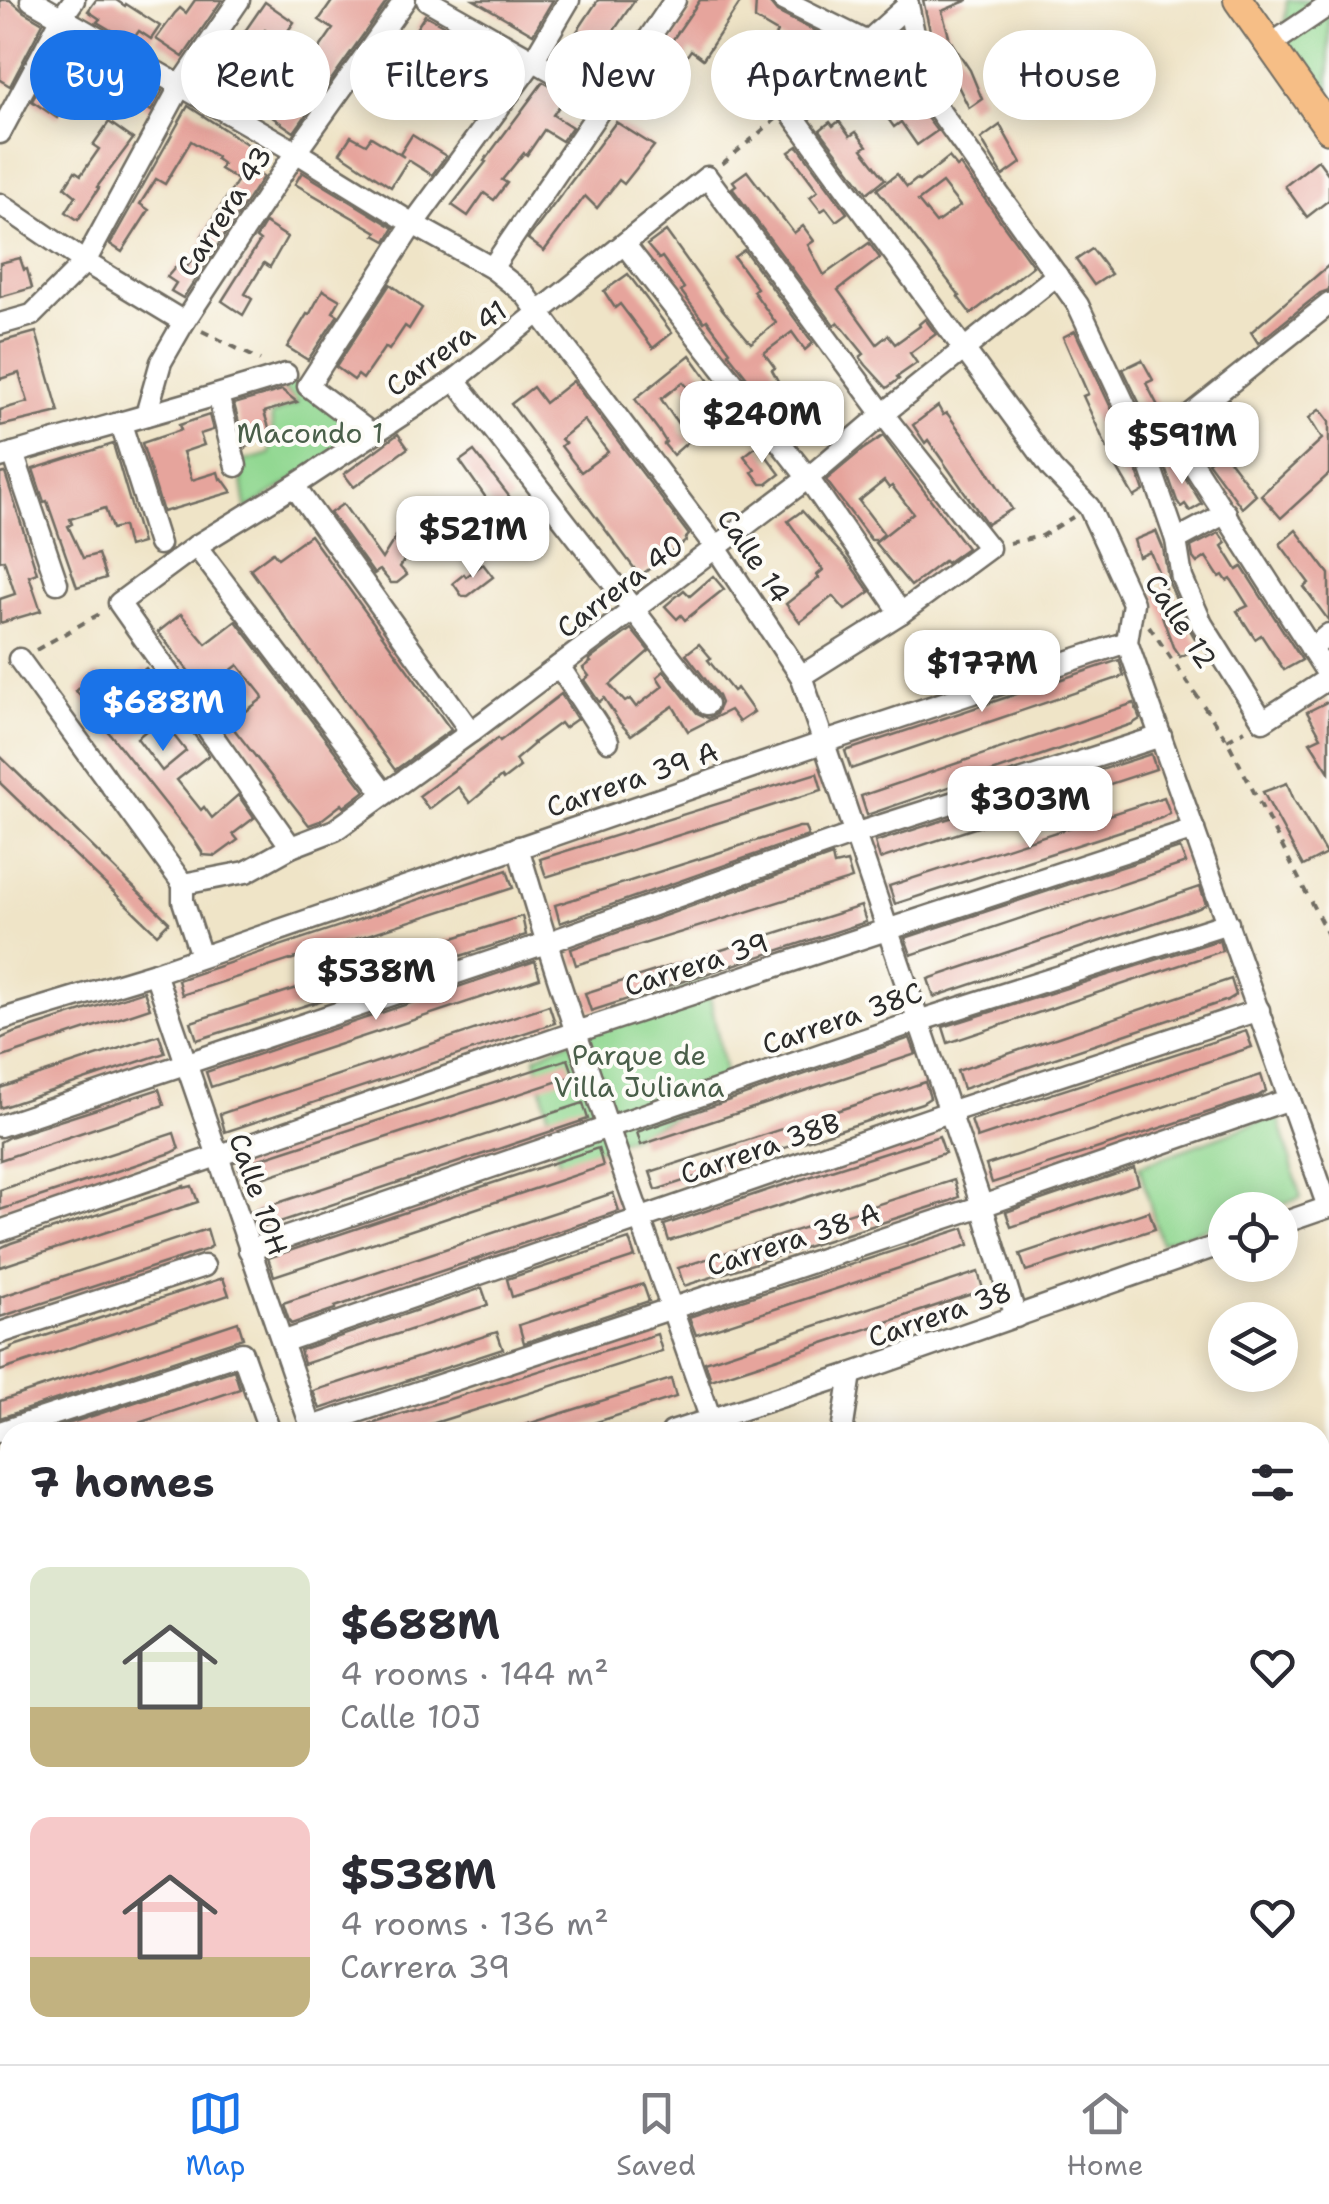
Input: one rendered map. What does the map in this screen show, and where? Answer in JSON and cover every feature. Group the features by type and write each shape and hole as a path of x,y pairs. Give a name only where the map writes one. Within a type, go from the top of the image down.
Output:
{"highway":[{"path":"1243,2 1329,128"}],"street":[{"name":"Calle 14","path":"31,0 68,9 181,85"},
{"path":"219,30 239,0"},
{"name":"Carrera 43","path":"146,414 161,362 184,322 296,152 405,0"},
{"path":"426,0 545,68"},
{"path":"372,434 308,386 413,224 532,61 569,0"},
{"path":"654,30 675,0"},
{"path":"783,0 844,30"},
{"path":"880,30 908,3"},
{"path":"908,3 913,30"},
{"path":"1270,46 1329,5"},
{"path":"0,134 68,9"},
{"path":"0,324 32,315 85,262 181,85"},
{"name":"Calle 14","path":"241,120 492,268 525,294 716,548 801,676 982,1206 1016,1317"},
{"path":"492,268 593,120"},
{"name":"Calle 12","path":"795,120 1052,469 1089,507 1132,603"},
{"path":"946,120 1078,305 1140,436 1176,540 1182,578 1202,624 1263,721 1329,677 1171,430"},
{"name":"Carrera 41","path":"119,604 196,546 455,380 707,176 883,414"},
{"path":"0,204 184,322"},
{"path":"625,245 808,478 901,613"},
{"name":"Carrera 40","path":"183,884 246,872 291,846 335,830 808,478 1057,275"},
{"path":"1140,436 1171,430 1329,304"},
{"path":"57,583 6,455 286,374"},
{"path":"455,380 707,704"},
{"path":"218,395 236,466"},
{"path":"801,676 901,613 989,548 883,414"},
{"path":"121,424 159,544"},
{"path":"294,486 471,732"},
{"path":"1176,540 1226,513"},
{"path":"196,546 384,793"},
{"path":"1132,603 1127,642 1329,1207 1298,1218"},
{"path":"119,604 291,846"},
{"path":"1310,649 1329,634"},
{"name":"Carrera 39 A","path":"0,1020 156,973 1127,642"},
{"path":"18,659 183,884 183,901 201,956"},
{"path":"559,666 608,741"},
{"path":"0,1126 546,944 854,834 1161,736"},
{"name":"Carrera 39","path":"0,1231 576,1032 1194,829"},
{"path":"518,847 546,944 711,1420"},
{"name":"Carrera 38C","path":"249,1250 918,1021 1228,923"},
{"name":"Calle 10H","path":"156,973 309,1422"},
{"name":"Carrera 38B","path":"282,1342 1258,1010"},
{"name":"Carrera 38 A","path":"336,1422 1290,1099"},
{"name":"Carrera 38","path":"704,1422 1208,1249"},
{"path":"0,1333 204,1266"},
{"path":"31,1422 242,1353 266,1422"},
{"path":"844,1422 851,1374"}],"path":[{"path":"184,322 286,374"},
{"path":"989,548 1042,536 1089,507"},
{"name":"Calle 12","path":"1132,603 1227,740 1329,937"},
{"path":"18,659 119,604"}],"green space":[{"path":"1287,0 1329,0 1329,123 1282,49"},
{"name":"Macondo 1","path":"287,378 366,433 246,510 241,462 270,454 271,415 298,403 280,386"},
{"name":"Parque de Villa Juliana","path":"706,977 729,1093 560,1167 535,1057"},
{"path":"1278,1115 1301,1198 1298,1199 1298,1192 1208,1192 1208,1228 1161,1243 1139,1166"}],"building":[{"path":"0,0 10,0 43,23 39,30 30,30 30,48 10,86 0,80"},
{"path":"96,0 116,0 160,26 157,30 111,30 88,11"},
{"path":"195,0 222,0 201,30 181,30 181,56 161,42 161,32 180,8 186,13"},
{"path":"333,0 388,0 367,30 350,30 350,53 330,81 333,29 319,20"},
{"path":"474,0 553,0 533,34"},
{"path":"598,0 635,0 614,30 578,30"},
{"path":"700,0 742,0 722,30 711,30 711,47 703,59 691,50 691,30 679,30"},
{"path":"756,0 767,0 777,12 813,30 774,30 755,19"},
{"path":"923,0 968,0 942,11 947,30 930,30"},
{"path":"265,2 294,22 289,30 246,30"},
{"path":"425,15 452,30 417,30"},
{"path":"963,60 982,99 969,108 963,96"},
{"path":"543,82 545,120 561,120 572,127 562,141 544,130 527,155 524,153 502,180 507,183 494,200 484,193 468,216 452,205 515,120 525,120 525,106"},
{"path":"181,118 210,120 253,148 243,164 263,177 183,298 171,291 176,283 167,277 180,262 187,267 238,180 220,169 223,164 217,157 191,141 165,184 156,179 140,204 149,210 122,252 110,244"},
{"path":"276,120 303,120 294,132"},
{"path":"889,120 929,120 937,131 917,145 901,122 894,127"},
{"path":"839,121 850,136 856,132 867,146 862,149 885,179 867,193 820,130"},
{"path":"109,122 133,139 78,220 66,212 76,196 65,187 75,171 81,175 99,149 93,145"},
{"path":"616,122 654,146 624,184 619,180 597,208 585,196 544,251 528,239"},
{"path":"1000,125 1021,163 1003,176 981,139"},
{"path":"412,135 446,156 432,175 408,160 391,187 340,153 351,136 366,144 371,137 404,157 400,154"},
{"path":"798,146 847,213 836,221 810,197 818,191 789,152"},
{"path":"949,157 957,167 960,165 1033,266 971,314 877,189 897,174 907,187","holes":["942,183 960,206 936,223 918,201"]},
{"path":"1318,160 1329,175 1329,200 1307,217 1285,186"},
{"path":"747,171 794,233 803,226 814,241 808,245 824,275 869,243 880,258 838,290 877,344 888,335 895,344 925,319 936,334 910,353 917,363 887,388 860,357 864,354 838,322 834,325 732,188 736,185 733,181"},
{"path":"302,172 394,228 386,241 295,184"},
{"path":"265,223 287,237 270,267 264,263 245,294 252,299 243,315 222,301 260,241 256,238"},
{"path":"666,231 751,343 776,323 734,257 744,250 813,343 805,350 792,332 764,353 783,390 805,418 800,422 808,433 797,442 681,291 684,288 662,257 659,259 647,245"},
{"path":"1092,249 1111,274 1094,285 1076,260"},
{"path":"20,258 32,288 0,297 0,263"},
{"path":"1329,265 1329,290 1258,343 1251,332"},
{"path":"628,274 672,333 653,348 620,304 615,308 604,291"},
{"path":"390,284 422,308 409,329 405,326 389,350 385,347 363,379 358,375 354,380 336,367"},
{"path":"323,290 340,300 333,312 338,315 308,360 287,347"},
{"path":"1075,331 1127,442 1144,491 1134,497 1083,396 1088,394 1063,337"},
{"path":"36,332 59,412 0,426 0,410 28,402 19,373 0,379 0,342"},
{"path":"690,355 723,401 709,412 683,382 661,399 689,441 673,455 635,399"},
{"path":"1142,360 1153,380 1146,383 1159,408 1146,418 1123,369"},
{"path":"573,381 689,535 640,576 511,404 533,387 545,403","holes":["584,420 608,452 581,472 561,446 565,443 561,439"]},
{"path":"282,390 297,402 264,412 270,431 246,448 234,404"},
{"path":"938,406 983,463 1012,509 987,524 928,440 925,443 913,425"},
{"path":"1320,409 1329,421 1329,474 1281,518 1261,495 1322,439 1309,418"},
{"path":"209,415 213,430 200,434 204,445 183,452 192,480 218,472 232,492 163,512 142,443 181,430 179,425"},
{"path":"398,434 408,448 354,487 344,474"},
{"path":"883,436 967,548 911,586 875,543 913,513 892,486 889,488 884,481 859,501 884,534 871,540 826,480"},
{"path":"113,444 142,543 128,547 123,526 112,529 105,508 70,519 72,524 68,526 83,558 98,554 106,578 77,587 33,469"},
{"path":"758,445 780,474 767,484 761,484 744,456"},
{"path":"474,451 512,500 496,512 460,461"},
{"path":"1222,451 1256,495 1242,508 1208,462"},
{"path":"1173,458 1202,504 1190,511 1177,501 1164,464"},
{"path":"5,473 37,573 29,576 41,611 0,623 0,599 15,594 4,560 0,561 0,474"},
{"path":"343,504 382,559 405,522 422,532 400,567 407,575 397,583 391,583 380,570 374,574 330,513"},
{"path":"802,511 870,592 845,610 833,596 800,622 786,604 819,578 817,575 823,570 788,521"},
{"path":"1296,530 1329,574 1329,621 1304,587 1309,583 1280,544"},
{"path":"1156,531 1169,583 1200,647 1180,657 1154,593 1165,588 1150,552 1139,557 1134,540"},
{"path":"1219,533 1237,570 1242,567 1302,660 1284,670 1261,635 1255,639 1237,611 1248,606 1231,579 1219,577 1206,557 1197,563 1193,558 1191,547"},
{"path":"310,535 451,730 395,770 250,569 273,552 278,558"},
{"path":"483,564 493,577 468,596 462,596 453,583"},
{"path":"713,576 724,589 685,620 681,615 677,619 665,606 684,590 690,596"},
{"path":"181,614 206,644 236,621 365,791 309,825 230,724 262,695 238,665 204,691 158,632"},
{"path":"631,629 649,651 610,685 625,702 630,699 636,707 663,686 657,677 664,671 697,713 708,718 716,714 721,703 718,696 686,654 699,644 733,691 737,688 754,712 739,722 730,710 688,731 673,706 631,735 604,698 599,702 584,680 589,676 583,668"},
{"path":"1119,660 1124,676 851,769 845,751"},
{"path":"146,668 209,755 177,780 212,818 238,795 254,818 233,834 238,840 216,856 202,855 76,691 97,674 114,693","holes":["161,719 186,751 162,771 137,738"]},
{"path":"561,694 577,719 564,728 560,723 533,743 515,760 520,767 470,803 458,787 429,809 419,796"},
{"path":"1329,701 1329,772 1310,742 1321,737 1307,712"},
{"path":"1134,703 1140,719 1132,724 867,815 861,796"},
{"path":"1151,754 1156,769 880,859 875,842"},
{"path":"0,756 169,922 157,934 0,783"},
{"path":"817,773 822,790 546,877 540,859"},
{"path":"1287,783 1326,854 1303,866 1263,792"},
{"path":"1164,797 1170,813 1161,818 895,904 889,886"},
{"path":"805,827 808,836 560,923 555,905"},
{"path":"1180,848 1186,863 911,955 905,938"},
{"path":"832,856 834,865 847,862 852,879 576,965 571,949"},
{"path":"507,870 513,888 182,995 178,980"},
{"path":"1200,887 1206,904 1199,908 934,997 928,979"},
{"path":"861,906 866,922 591,1011 585,993"},
{"path":"522,916 526,935 197,1040 191,1022"},
{"path":"1219,940 1222,951 948,1043 943,1027"},
{"path":"535,961 540,978 211,1087 206,1072"},
{"path":"1231,979 1236,995 1228,1000 963,1089 957,1071"},
{"path":"144,991 150,1008 0,1058 0,1039"},
{"path":"549,1005 555,1023 225,1132 220,1114"},
{"path":"1246,1031 1252,1047 977,1138 971,1120"},
{"path":"159,1035 165,1053 0,1108 0,1088"},
{"path":"910,1038 916,1054 641,1145 637,1132"},
{"path":"568,1059 574,1076 244,1184 238,1166"},
{"path":"1261,1075 1266,1091 1258,1096 992,1183 986,1165"},
{"path":"925,1082 930,1098 922,1103 656,1190 650,1172"},
{"path":"159,1089 164,1105 0,1160 0,1142 9,1137"},
{"path":"583,1103 588,1119 259,1229 253,1211"},
{"path":"174,1133 179,1149 171,1153 0,1210 0,1190"},
{"path":"939,1136 945,1153 669,1241 664,1225"},
{"path":"598,1148 603,1166 274,1276 268,1258"},
{"path":"1134,1168 1139,1184 1011,1227 1006,1212"},
{"path":"954,1180 959,1197 950,1201 684,1286 678,1268"},
{"path":"192,1186 198,1202 0,1267 0,1248 11,1243"},
{"path":"613,1193 619,1211 291,1324 289,1321 283,1303"},
{"path":"1149,1211 1155,1229 1026,1271 1020,1254"},
{"path":"964,1228 969,1245 696,1335 689,1317"},
{"path":"207,1229 212,1246 205,1250 0,1317 0,1297"},
{"path":"629,1239 635,1257 512,1297 507,1279"},
{"path":"978,1272 983,1289 975,1293 711,1380 705,1362"},
{"path":"223,1278 229,1295 0,1371 0,1353 11,1347"},
{"path":"643,1284 649,1301 524,1343 519,1325"},
{"path":"482,1288 488,1305 304,1364 300,1350"},
{"path":"238,1322 243,1338 0,1418 0,1401"},
{"path":"497,1332 503,1349 320,1409 313,1391"},
{"path":"657,1334 662,1351 438,1422 378,1422"},
{"path":"234,1370 240,1389 142,1422 74,1422"},
{"path":"671,1379 676,1397 597,1422 534,1422"}]}
